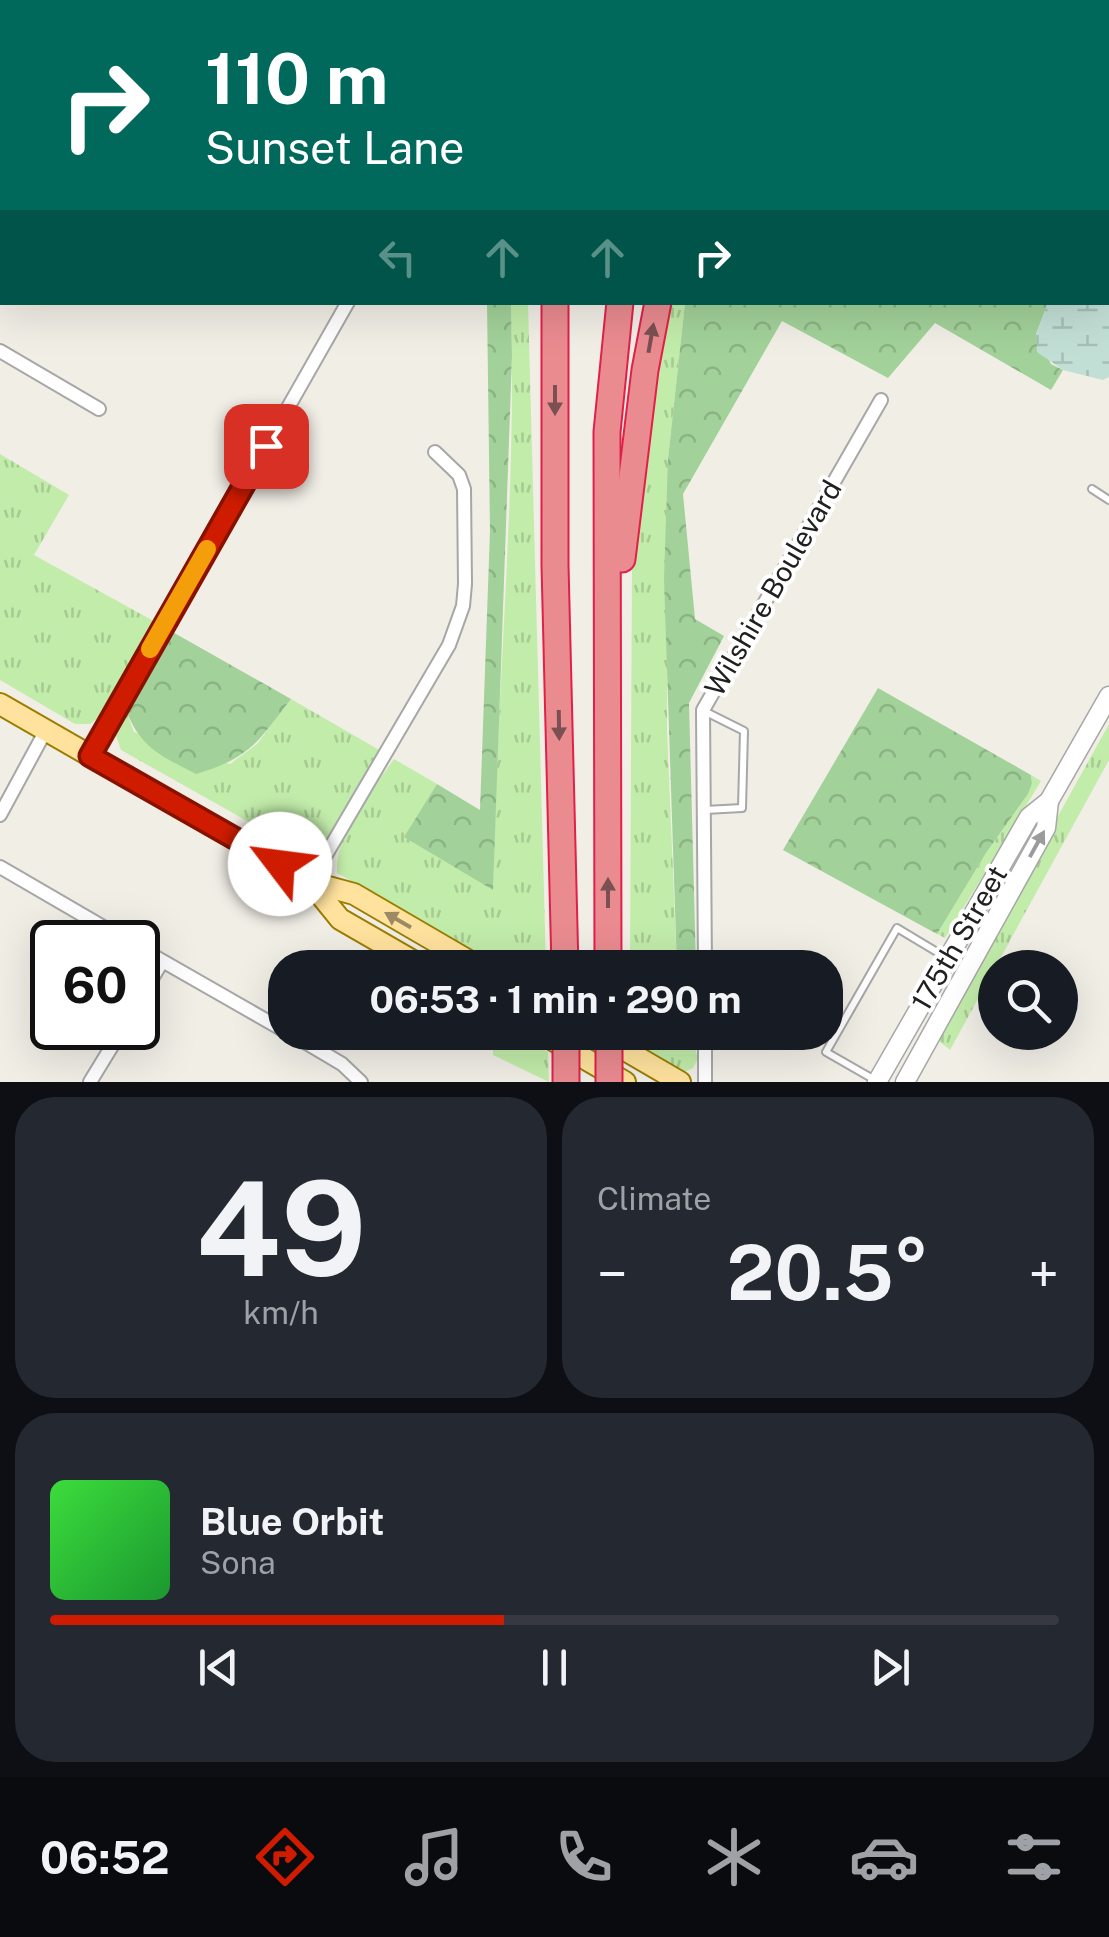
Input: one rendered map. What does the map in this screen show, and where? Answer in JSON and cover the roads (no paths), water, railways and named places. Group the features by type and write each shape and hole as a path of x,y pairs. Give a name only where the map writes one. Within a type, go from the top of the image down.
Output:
{"highway":[{"path":"556,305 555,565 565,950"},
{"path":"608,950 607,432 620,305"},
{"path":"608,818 621,646 622,553 658,305"},
{"path":"566,1050 566,1082"},
{"path":"609,1050 610,1082"}],"main road":[{"path":"0,704 310,882 354,894 450,950"},
{"path":"310,882 340,919 394,950"},
{"path":"569,1050 625,1082"},
{"path":"625,1050 680,1082"}],"street":[{"path":"90,756 346,305"},
{"path":"0,352 98,409"},
{"name":"Wilshire Boulevard","path":"705,950 703,710 882,400"},
{"path":"310,882 457,626 465,584 464,489 460,475 436,452"},
{"name":"175th Street","path":"877,1082 1029,816 1049,801 1109,696"},
{"path":"0,815 46,730"},
{"name":"175th Street","path":"905,1082 1046,828 1049,801"},
{"path":"0,866 92,920"},
{"path":"160,965 162,962 268,1021"},
{"path":"90,1082 110,1050"},
{"path":"318,1050 362,1082"},
{"path":"705,1050 705,1082"}],"lane":[{"path":"1092,488 1109,500"},
{"path":"703,710 744,730 742,808 705,810"},
{"path":"877,1082 826,1052 897,928 948,958"}]}
